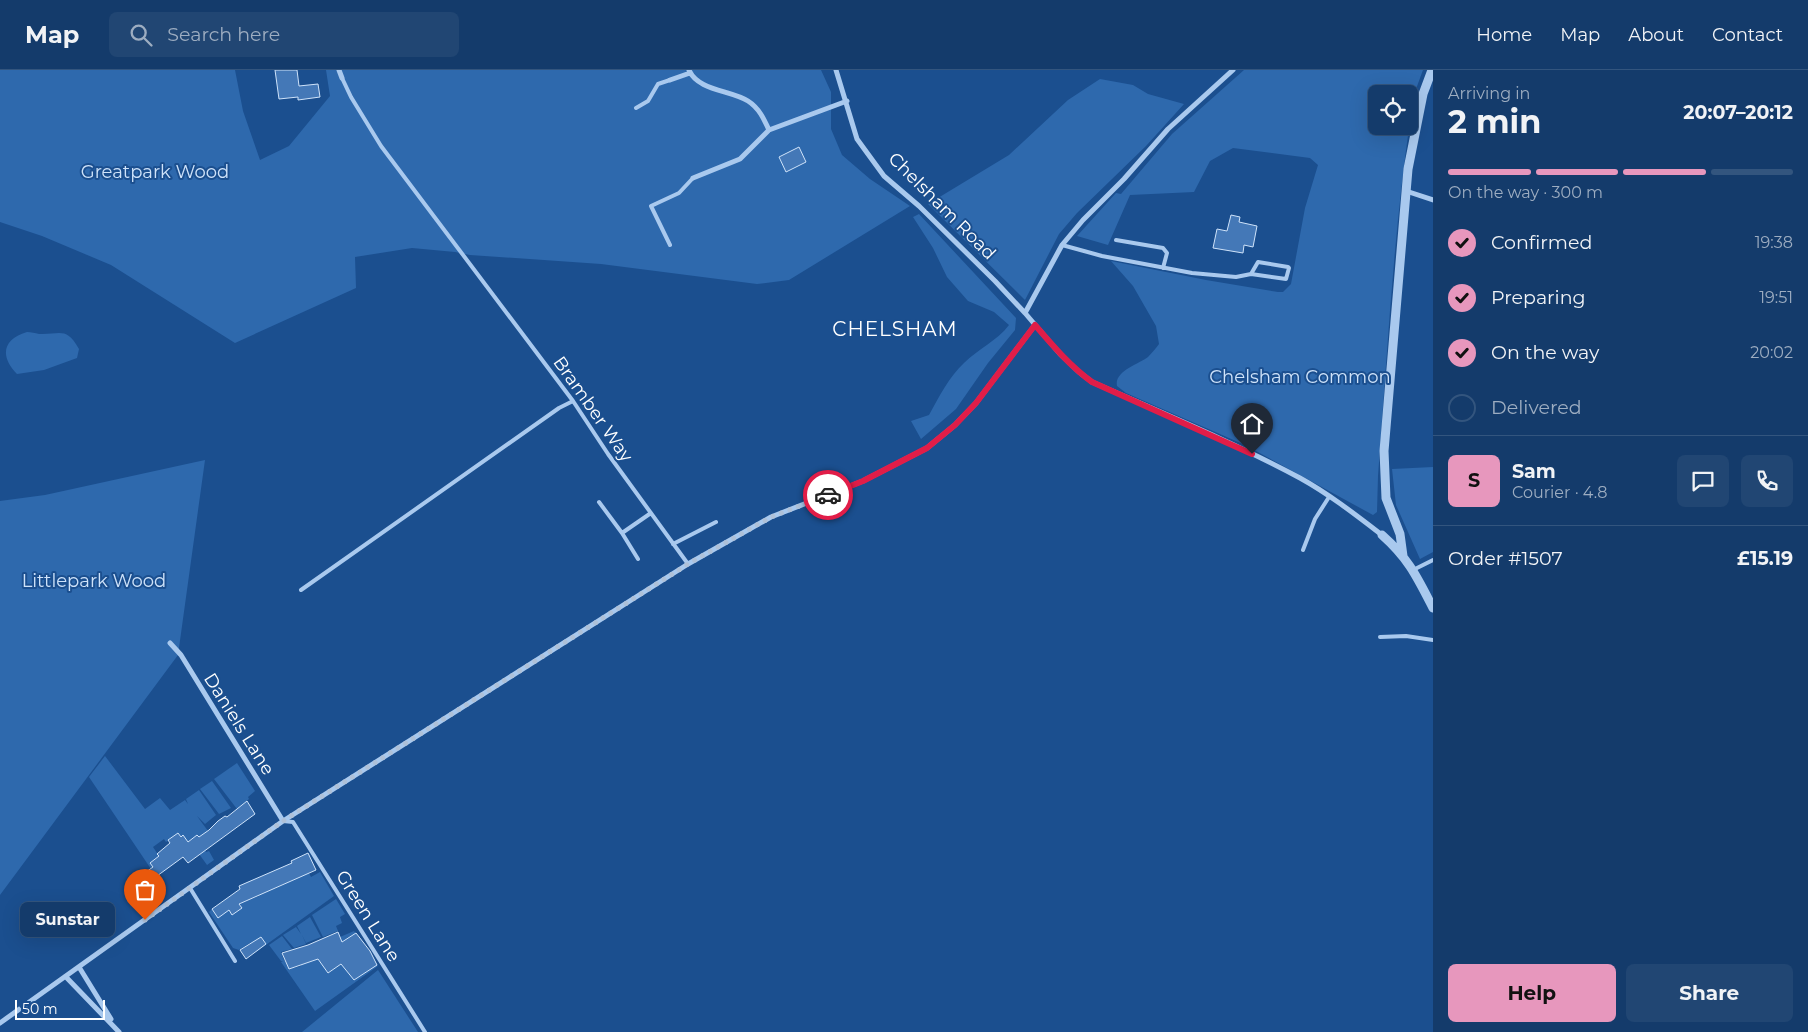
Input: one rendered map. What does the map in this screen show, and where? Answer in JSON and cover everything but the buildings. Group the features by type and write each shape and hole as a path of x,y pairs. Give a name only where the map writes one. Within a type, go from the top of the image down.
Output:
{"street":[{"path":"339,70 342,78"},
{"name":"Chelsham Road","path":"836,70 858,139 884,176 919,206 1025,313"},
{"path":"1234,70 1168,129 1124,179 1082,220 1062,245 1025,313 1060,354 1092,382 1227,442 1302,479 1382,535 1403,556 1413,570 1433,608"},
{"path":"1403,556 1400,534 1386,498 1384,451 1408,168 1423,94 1432,70"},
{"path":"670,80 689,71 697,80 749,102 763,116 769,130"},
{"path":"694,178 740,159 769,130 846,102"},
{"path":"1406,191 1433,200"},
{"path":"0,1023 283,821 688,564 771,517 863,481 927,448 955,425 976,403 1035,325"},
{"name":"Daniels Lane","path":"170,643 180,655 283,821"},
{"path":"79,967 118,1030"},
{"path":"66,977 118,1030"}],"lane":[{"name":"Bramber Way","path":"342,78 351,97 381,146 573,400 608,454 688,564"},
{"path":"636,108 648,102 658,84 670,80"},
{"path":"670,245 651,206 679,193 694,178"},
{"path":"1116,240 1164,248 1167,253 1163,268"},
{"path":"1062,245 1102,256 1192,273 1236,277 1252,274 1286,279 1289,268 1288,266 1258,262 1252,274"},
{"path":"300,590 573,400"},
{"path":"1303,550 1315,519 1329,497"},
{"path":"599,502 638,559"},
{"path":"622,533 650,513"},
{"path":"673,544 716,522"},
{"path":"1413,570 1433,560"},
{"path":"1380,637 1406,636 1433,640"},
{"name":"Green Lane","path":"283,821 293,822 425,1032"},
{"path":"190,888 235,961"}],"green space":[{"name":"Greatpark Wood","path":"0,70 235,70 243,111 260,160 289,146 330,96 326,70 821,70 831,92 831,129 842,155 870,179 910,206 789,280 757,284 601,264 470,255 412,248 355,257 356,288 235,343 111,265 42,236 0,222"},
{"name":"Chelsham Common","path":"1244,70 1423,70 1417,85 1368,85 1368,135 1408,135 1391,298 1377,512 1373,515 1245,445 1126,393 1117,386 1119,376 1123,372 1148,357 1159,344 1156,326 1133,286 1111,261 1206,280 1283,292 1291,284 1305,208 1318,165 1310,158 1233,148 1210,161 1194,192 1130,195 1108,245 1077,236 1116,193 1121,194 1172,134"},
{"path":"1100,79 1133,85 1148,94 1184,104 1146,146 1077,213 1059,234 1025,300 928,204 1009,155 1068,100"},
{"path":"919,214 1016,318 1015,330 988,363 956,409 921,439 911,421 929,415 954,374 969,358 999,336 1009,325 994,312 968,301 947,277 933,248 913,217"},
{"path":"27,332 66,334 79,349 77,358 44,370 17,374 8,361 6,349 12,339"},
{"name":"Littlepark Wood","path":"205,460 178,655 0,895 0,501 45,495"},
{"path":"1433,467 1433,552 1420,559 1396,505 1392,469"},
{"path":"105,756 145,809 160,798 170,810 185,800 188,804 186,799 199,790 216,815 205,824 197,816 208,831 200,843 206,852 209,851 214,860 207,865 194,847 192,848 183,835 181,837 178,833 166,842 164,839 153,847 159,856 150,863 153,867 151,869 89,777"},
{"path":"237,763 255,791 237,809 214,779"},
{"path":"212,781 231,808 219,814 200,789"},
{"path":"308,871 311,877 320,872 334,896 256,952 250,943 239,950 233,948 209,912 212,909 242,908 239,903 248,894 251,899 259,896 257,890 271,884 274,889 285,884 283,879 287,883"},
{"path":"336,899 345,914 340,917 342,923 336,926 338,931 323,937 312,915"},
{"path":"310,917 321,937 306,943 302,935 306,944 294,948 283,935 296,927 301,934 297,926"},
{"path":"354,931 378,966 315,1011 281,962 283,961 281,961 269,945 282,936 292,949 281,952 284,960 291,963 294,968 301,966 299,960 341,942 340,937"},
{"path":"378,970 418,1032 302,1032"}],"way so far":[{"path":"145,920 283,821 688,564 771,517 828,495"}],"place":[{"name":"Sunstar","path":"145,920"}],"district":[{"name":"CHELSHAM","path":"895,329"}],"route":[{"path":"828,495 863,481 927,448 955,425 976,403 1035,325 1060,354 1092,382 1252,454"}]}
